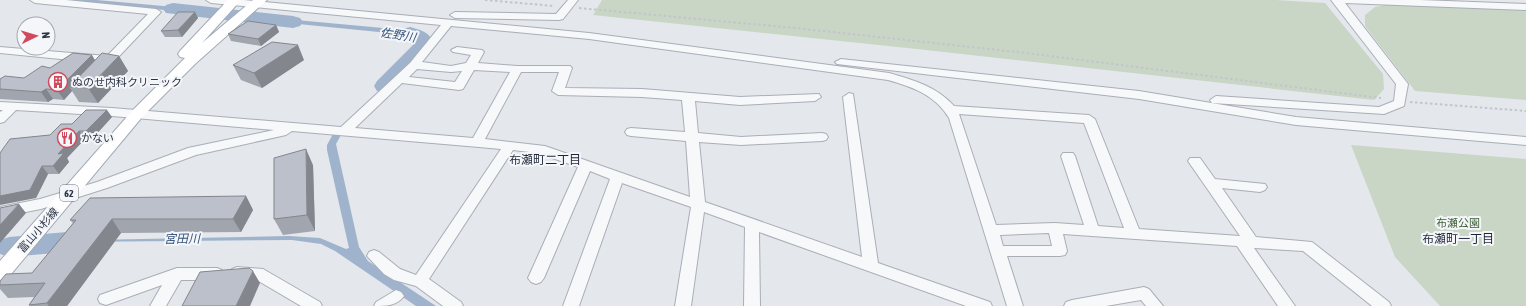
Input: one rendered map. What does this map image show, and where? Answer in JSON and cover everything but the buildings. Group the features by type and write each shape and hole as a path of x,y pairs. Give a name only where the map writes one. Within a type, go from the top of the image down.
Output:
{"main road":[{"name":"富山小杉線","path":"138,113 162,79 234,1"},
{"name":"富山小杉線","path":"0,274 138,113 190,61 259,2"}],"street":[{"path":"35,0 156,12 95,76"},
{"path":"211,0 259,2 589,36 889,77 926,89 944,102 951,110 955,118 1015,306"},
{"path":"1337,0 1526,7"},
{"path":"686,49 760,53 1139,95 1380,111 1400,103 1402,84 1337,0"},
{"path":"400,17 413,14 559,17 571,4"},
{"path":"344,132 414,65 449,22"},
{"path":"0,50 110,60"},
{"path":"399,79 459,86 478,52 457,50"},
{"path":"414,65 451,69 470,66 517,69 566,68 558,91 642,93 740,101 815,97"},
{"path":"477,142 517,69"},
{"path":"1139,95 1296,121 1526,141"},
{"path":"683,306 698,204 688,96"},
{"path":"65,108 75,97"},
{"path":"849,97 871,266"},
{"path":"0,106 65,108 138,113 344,132 477,142 540,149 984,306"},
{"path":"0,119 14,106"},
{"path":"951,110 1089,119 1134,234"},
{"path":"0,212 41,204 102,185 193,151 299,128"},
{"path":"631,132 740,141 822,137"},
{"path":"420,281 509,146"},
{"path":"1068,156 1093,231"},
{"path":"1195,161 1211,183 1287,306"},
{"path":"536,278 586,164"},
{"path":"571,306 617,177"},
{"path":"1211,183 1260,187"},
{"path":"752,223 752,306"},
{"path":"991,230 1055,228 1307,246 1383,306"},
{"path":"998,251 1060,251 1055,228"},
{"path":"374,256 389,272 407,280 420,281 455,306"},
{"path":"106,299 176,274 258,273 306,304"},
{"path":"158,306 176,274"},
{"path":"1072,306 1144,293 1155,306"},
{"path":"382,306 396,296"}],"path":[{"path":"485,0 571,4 1018,52 1401,101 1526,111"}],"green space":[{"path":"602,0 1276,0 1325,3 1383,74 1384,89 1374,100 926,50 593,15"},
{"path":"1390,4 1526,10 1526,100 1415,91 1365,26 1365,15 1375,7"},
{"name":"布瀬公園","path":"1351,145 1526,159 1526,306 1440,306 1395,257"}],"water":[{"path":"65,0 97,0 207,10 204,14"},
{"path":"263,17 416,31 424,35 428,44 420,55 412,55 419,47 416,39 409,35 258,20"},
{"path":"333,134 341,135 336,144 359,247 368,261 436,306 416,306 335,251 321,244 292,240 72,242 91,240 289,236 320,238 346,249 349,248 327,150 327,145"}],"waterway":[{"name":"佐野川","path":"173,9 293,22"},
{"name":"佐野川","path":"385,86 423,46 423,41 419,36 410,33"},
{"name":"宮田川","path":"9,247 90,240"}],"place":[{"name":"ぬのせ内科クリニック","path":"58,82"},
{"name":"かない","path":"67,138"}],"district":[{"name":"布瀬町二丁目","path":"545,160"},
{"name":"布瀬町一丁目","path":"1458,239"}]}
